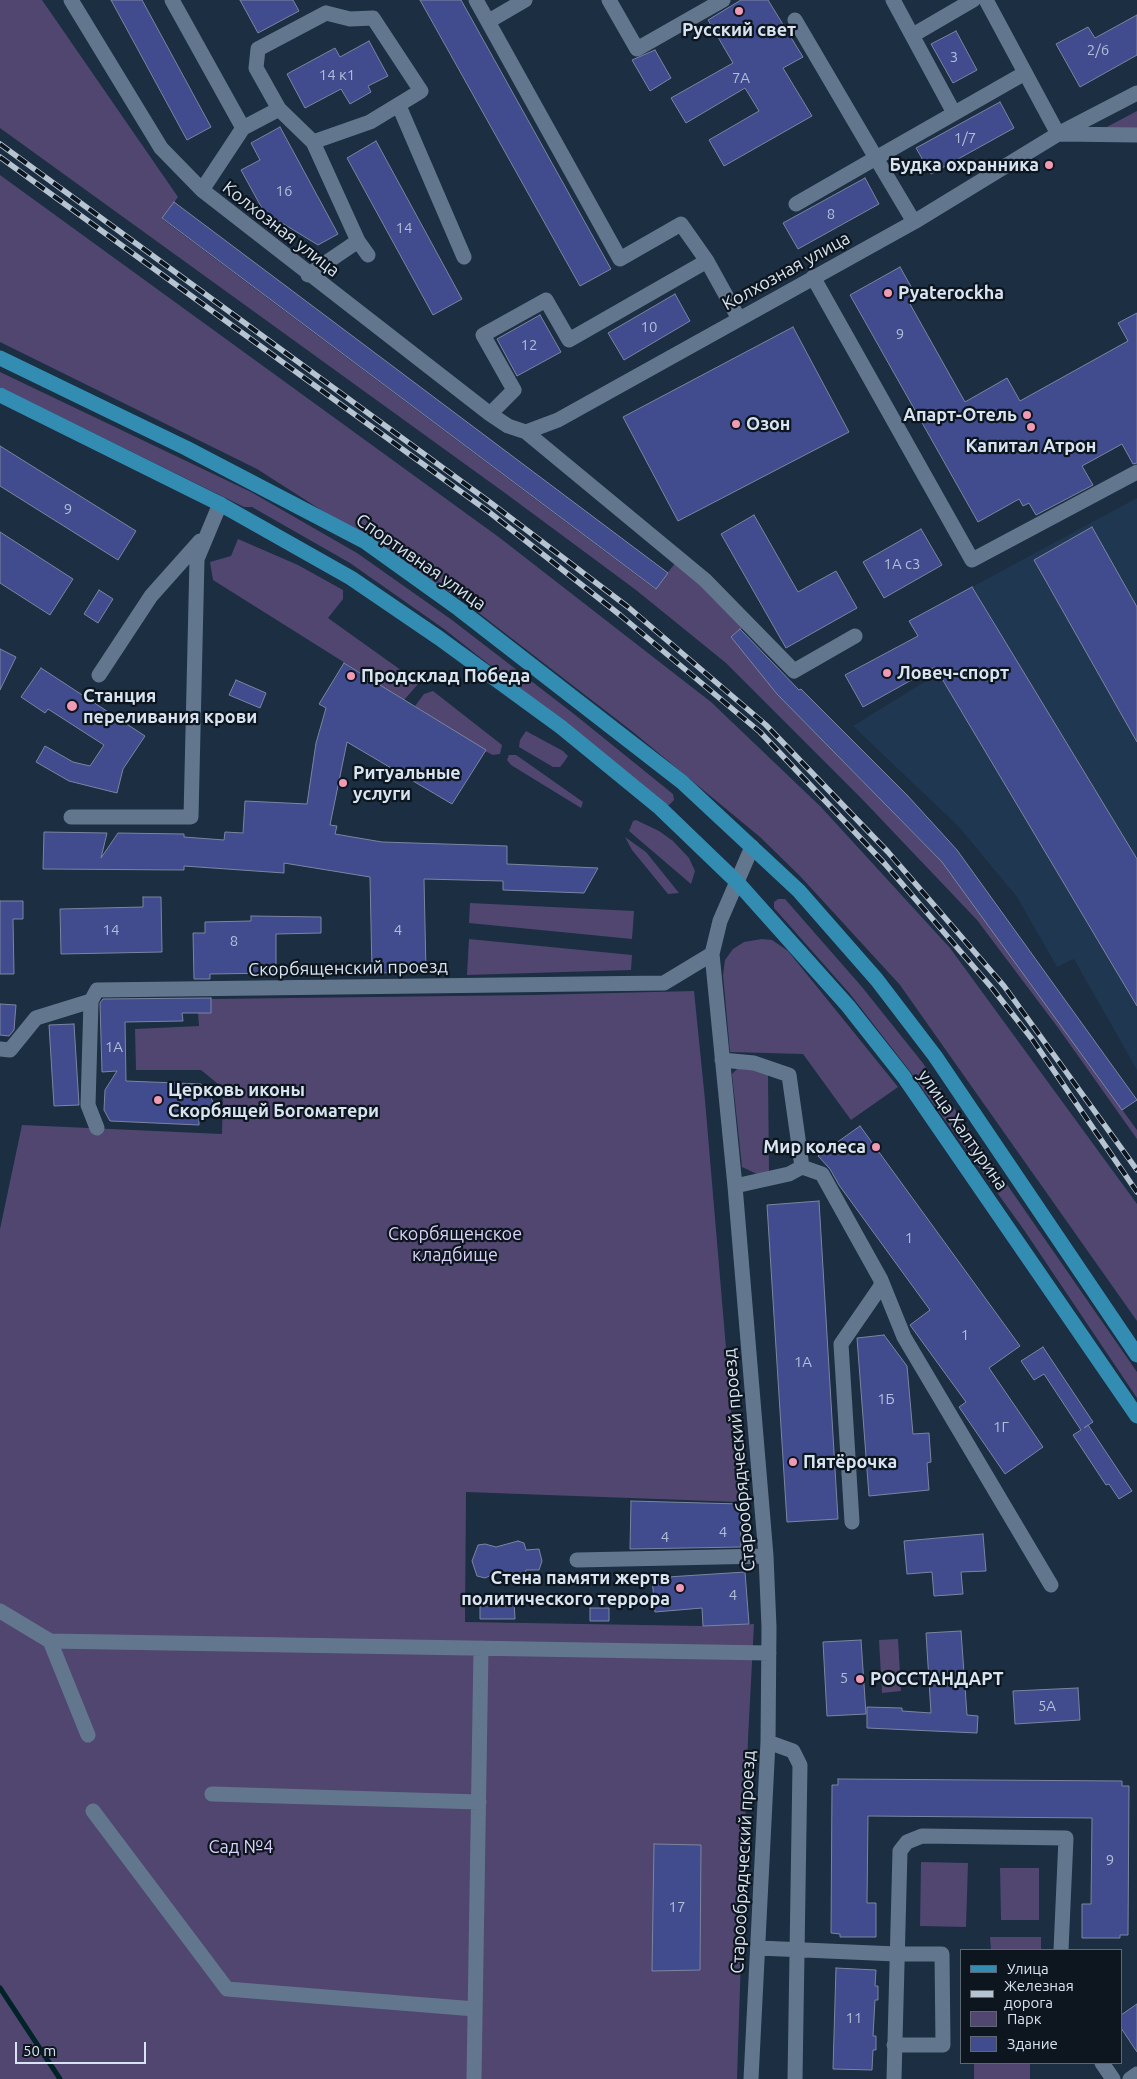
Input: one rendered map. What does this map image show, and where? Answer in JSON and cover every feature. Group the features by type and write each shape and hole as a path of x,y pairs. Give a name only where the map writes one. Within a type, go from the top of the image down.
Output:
{"main road":[{"name":"Спортивная улица","path":"0,358 186,448 364,541 459,609 581,702 682,782 752,847"},
{"path":"0,395 220,504 351,578 439,638 561,727 660,808 738,883"},
{"name":"улица Халтурина","path":"752,847 799,891 895,1003 936,1056 1137,1355"},
{"name":"улица Халтурина","path":"738,883 848,1006 904,1077 1137,1416"}],"street":[{"name":"Колхозная улица","path":"70,0 161,148 202,190 308,275 490,414 508,426 526,432 705,580 794,671 855,636"},
{"path":"172,0 243,128"},
{"path":"476,0 620,258 681,224 707,262 738,318"},
{"path":"489,22 525,0"},
{"path":"609,0 637,49 723,0"},
{"path":"893,0 954,113"},
{"path":"913,35 973,0"},
{"path":"986,0 1058,134 1137,135"},
{"path":"313,142 361,125 399,106 421,91 373,18 350,19 326,14 258,49 256,68 279,109 313,142 358,240 368,255"},
{"path":"795,20 914,222"},
{"path":"796,204 1025,72"},
{"name":"Колхозная улица","path":"526,432 558,420 738,318 914,222 1058,134 1137,93"},
{"path":"399,106 464,257"},
{"path":"202,190 243,128 279,109"},
{"path":"308,275 358,240"},
{"path":"490,414 514,390 483,335 546,300 557,332 569,340 707,262"},
{"path":"813,277 972,560 1137,472"},
{"path":"71,817 191,817 197,559 220,504"},
{"path":"99,675 151,596 208,531"},
{"name":"Старообрядческий проезд","path":"751,2079 768,1742 769,1653 766,1556 735,1186 712,954 720,922 752,847"},
{"name":"Скорбященский проезд","path":"0,1049 10,1050 36,1018 91,1001 97,990 664,983 712,954"},
{"path":"91,1001 88,1105 97,1128"},
{"path":"722,1060 754,1063 789,1075 802,1167"},
{"path":"735,1186 789,1174 802,1167 822,1174 881,1280 904,1337 1051,1585"},
{"path":"852,1522 841,1344 881,1286 881,1280"},
{"path":"578,1560 766,1556"},
{"path":"0,1612 50,1641 769,1653"},
{"path":"50,1641 88,1735"},
{"path":"474,2079 481,1648"},
{"path":"768,1742 793,1751 800,1765 795,2079"},
{"path":"212,1794 479,1802"},
{"path":"93,1811 227,1989 475,2009"},
{"path":"894,2079 900,1851 907,1842 922,1836 1066,1838 1061,1949"},
{"path":"759,1948 896,1954 942,1954 943,2045 894,2045"},
{"path":"1103,2064 1114,2079"},
{"path":"1130,2079 1137,2074"}],"shaded area":[{"path":"1137,498 1137,1070 1074,959 1057,967 1017,897 958,826 853,726 939,673 909,621"}],"green space":[{"path":"0,0 42,0 178,197 162,219 655,589 676,562 745,626 731,637 777,694 942,862 1137,1130 1137,1139 1059,1029 977,920 861,798 726,663 636,590 505,493 0,128"},
{"path":"1137,111 1137,134 1103,129"},
{"path":"0,175 500,538 711,702 821,807 950,948 1137,1204 1137,1321 900,985 800,876 760,837 633,732 462,600 257,469 0,342"},
{"path":"0,372 251,492 357,553 452,620 574,714 673,794 674,800 669,805 662,805 566,725 444,629 350,563 252,507 244,507 0,387"},
{"path":"238,539 298,565 343,590 343,599 328,618 419,683 404,700 213,580 210,562 231,556"},
{"path":"433,691 502,745 500,754 493,755 485,751 415,706 424,694"},
{"path":"526,731 563,751 568,756 560,767 553,767 519,747 520,740"},
{"path":"509,755 516,755 583,802 581,808 511,765 507,760"},
{"path":"636,820 659,831 673,841 689,858 695,871 691,884 629,831 633,821"},
{"path":"625,837 646,852 679,893 668,894 632,850"},
{"path":"778,899 785,899 862,987 922,1062 1137,1372 1137,1398 1024,1230 909,1070 850,994 774,908 774,902"},
{"path":"470,903 634,911 632,939 469,923"},
{"path":"469,939 632,955 631,970 467,975"},
{"path":"762,939 772,940 788,951 898,1087 851,1120 803,1054 730,1052 723,975 725,960 733,949 744,942"},
{"path":"694,991 739,1502 466,1492 465,1622 703,1626 754,1624 748,1739 737,2079 0,2079 0,1229 22,1125 222,1134 223,1088 201,1070 136,1070 135,1029 199,1026 198,1013 211,1012 211,999"},
{"path":"745,1066 768,1075 769,1172 757,1174 742,1167 732,1074 738,1068"},
{"path":"898,1639 901,1691 882,1693 879,1640"},
{"path":"921,1862 968,1863 966,1927 920,1926"},
{"path":"1000,1868 1039,1868 1039,1920 1001,1920"},
{"path":"990,1937 1041,1937 1041,1949 991,1949"},
{"path":"974,2064 1030,2064 1030,2079 974,2079"}],"building":[{"path":"111,0 142,0 211,127 187,140"},
{"path":"240,0 293,0 299,11 258,33"},
{"path":"420,0 461,0 611,269 580,286"},
{"path":"741,0 768,0 803,57 783,68 812,116 724,166 709,140 759,111 745,88 686,123 671,98 733,63 708,20"},
{"path":"1137,15 1137,55 1080,87 1056,44 1088,27 1095,38"},
{"path":"956,31 977,70 953,83 931,44"},
{"path":"369,41 388,76 368,86 371,92 350,104 341,89 305,108 287,74 335,48 340,57"},
{"path":"655,50 671,78 650,91 632,60"},
{"path":"1000,102 1014,128 931,174 916,148"},
{"path":"280,127 338,234 318,245 264,212 241,170 260,160 251,143"},
{"path":"376,141 462,299 433,315 347,158"},
{"path":"865,178 879,204 798,249 783,223"},
{"path":"174,202 668,573 656,589 162,218"},
{"name":"Капитал Атрон","path":"900,267 918,299 910,304 965,402 1007,378 1020,401 1128,341 1118,323 1137,313 1137,463 1133,464 1122,444 1082,466 1093,485 1036,515 1029,503 1023,506 1019,499 978,522 850,295"},
{"path":"675,294 690,321 624,360 608,333"},
{"path":"540,315 561,352 517,376 497,339"},
{"name":"Озон","path":"793,327 849,432 678,521 623,417"},
{"path":"0,446 136,531 118,560 0,486"},
{"path":"754,515 798,592 836,571 857,608 786,648 721,534"},
{"path":"1092,527 1137,607 1137,742 1034,560"},
{"path":"921,529 942,565 884,598 863,562"},
{"path":"0,532 73,579 50,615 0,583"},
{"path":"972,587 1137,859 1137,1006 935,667 863,707 845,675 918,636 909,621"},
{"path":"99,590 113,599 98,623 84,614"},
{"path":"740,629 799,690 801,689 907,795 957,850 1137,1100 1122,1110 942,862 777,694 731,637"},
{"path":"0,649 16,657 0,690"},
{"path":"344,663 486,750 452,804 347,742 330,825 337,826 335,834 382,842 507,846 507,864 598,868 584,893 503,890 503,881 424,879 426,972 372,973 370,877 284,863 284,873 184,866 184,870 43,869 44,832 107,833 101,858 118,833 184,834 184,837 224,840 225,832 243,833 245,801 307,804 316,743 326,708 319,704"},
{"path":"41,668 145,736 123,769 117,793 69,781 36,762 45,746 73,762 90,766 104,745 48,709 45,713 21,697"},
{"path":"236,680 266,693 260,708 229,695"},
{"path":"143,897 161,897 162,952 61,954 60,909 143,907"},
{"path":"0,901 23,901 23,919 13,919 14,974 0,974"},
{"path":"251,916 321,917 321,933 276,934 276,973 210,974 210,979 194,979 193,933 205,933 205,922 251,921"},
{"path":"211,998 211,1013 182,1013 183,1021 125,1022 126,1081 201,1084 201,1091 210,1095 214,1105 209,1114 199,1118 199,1125 110,1121 104,1110 105,1090 117,1071 102,1072 100,1003 103,999"},
{"path":"0,1004 16,1005 14,1030 9,1036 0,1035"},
{"path":"74,1024 79,1105 54,1106 49,1025"},
{"path":"860,1126 1020,1346 989,1368 1043,1447 1005,1474 959,1407 966,1402 910,1325 930,1310 839,1185 830,1169 818,1156"},
{"path":"819,1201 838,1519 787,1522 767,1205"},
{"path":"884,1335 907,1366 913,1434 929,1433 931,1462 927,1463 929,1490 869,1496 857,1338"},
{"path":"1043,1347 1093,1422 1088,1425 1132,1491 1119,1499 1109,1484 1106,1485 1073,1435 1081,1430 1044,1374 1034,1380 1021,1361"},
{"path":"631,1501 740,1504 741,1547 630,1549"},
{"path":"983,1534 986,1571 961,1572 963,1594 934,1596 932,1572 907,1574 904,1541"},
{"path":"518,1541 524,1543 526,1550 539,1549 542,1561 539,1570 526,1570 524,1577 514,1581 496,1573 485,1578 477,1576 472,1561 478,1545 485,1544 496,1547"},
{"path":"745,1572 749,1624 703,1626 702,1608 655,1612 652,1578"},
{"path":"480,1602 514,1602 515,1619 480,1619"},
{"path":"590,1608 609,1608 609,1621 590,1621"},
{"path":"961,1631 967,1715 978,1716 977,1733 867,1728 867,1707 902,1708 902,1711 931,1713 926,1633"},
{"path":"861,1640 866,1714 827,1716 823,1642"},
{"path":"1078,1688 1080,1720 1015,1724 1013,1691"},
{"path":"838,1779 1122,1781 1122,1786 1129,1786 1128,1935 1120,1935 1120,1938 1082,1938 1082,1904 1091,1904 1092,1818 868,1816 867,1903 876,1903 876,1937 840,1937 840,1934 831,1933 832,1785 838,1785"},
{"path":"654,1844 701,1845 700,1970 652,1971"},
{"path":"836,1968 876,1970 875,1986 878,1986 878,2000 875,2000 873,2036 876,2036 876,2050 873,2050 872,2070 833,2069"},
{"path":"1137,2004 1137,2052 1122,2030 1122,2014"}],"waterway":[{"path":"0,1988 60,2079"}],"railway":[{"path":"0,144 491,503 628,607 766,725 888,852 1004,986 1137,1170"},
{"path":"0,157 489,512 620,615 760,732 885,864 992,988 1032,1039 1137,1192"}],"place":[{"name":"Русский свет","path":"739,11"},
{"name":"Будка охранника","path":"1049,165"},
{"name":"Pyaterockha","path":"888,293"},
{"name":"Апарт-Отель","path":"1027,415"},
{"name":"Озон","path":"736,424"},
{"name":"Капитал Атрон","path":"1031,427"},
{"name":"Ловеч-спорт","path":"887,673"},
{"name":"Продсклад Победа","path":"351,676"},
{"name":"Станция переливания крови","path":"72,706"},
{"name":"Ритуальные услуги","path":"343,783"},
{"name":"Церковь иконы Скорбящей Богоматери","path":"158,1100"},
{"name":"Мир колеса","path":"876,1147"},
{"name":"Пятёрочка","path":"793,1462"},
{"name":"Стена памяти жертв политического террора","path":"680,1588"},
{"name":"РОССТАНДАРТ","path":"860,1679"}],"park label":[{"name":"Скорбященское кладбище","path":"455,1244"},
{"name":"Сад №4","path":"241,1847"}]}
